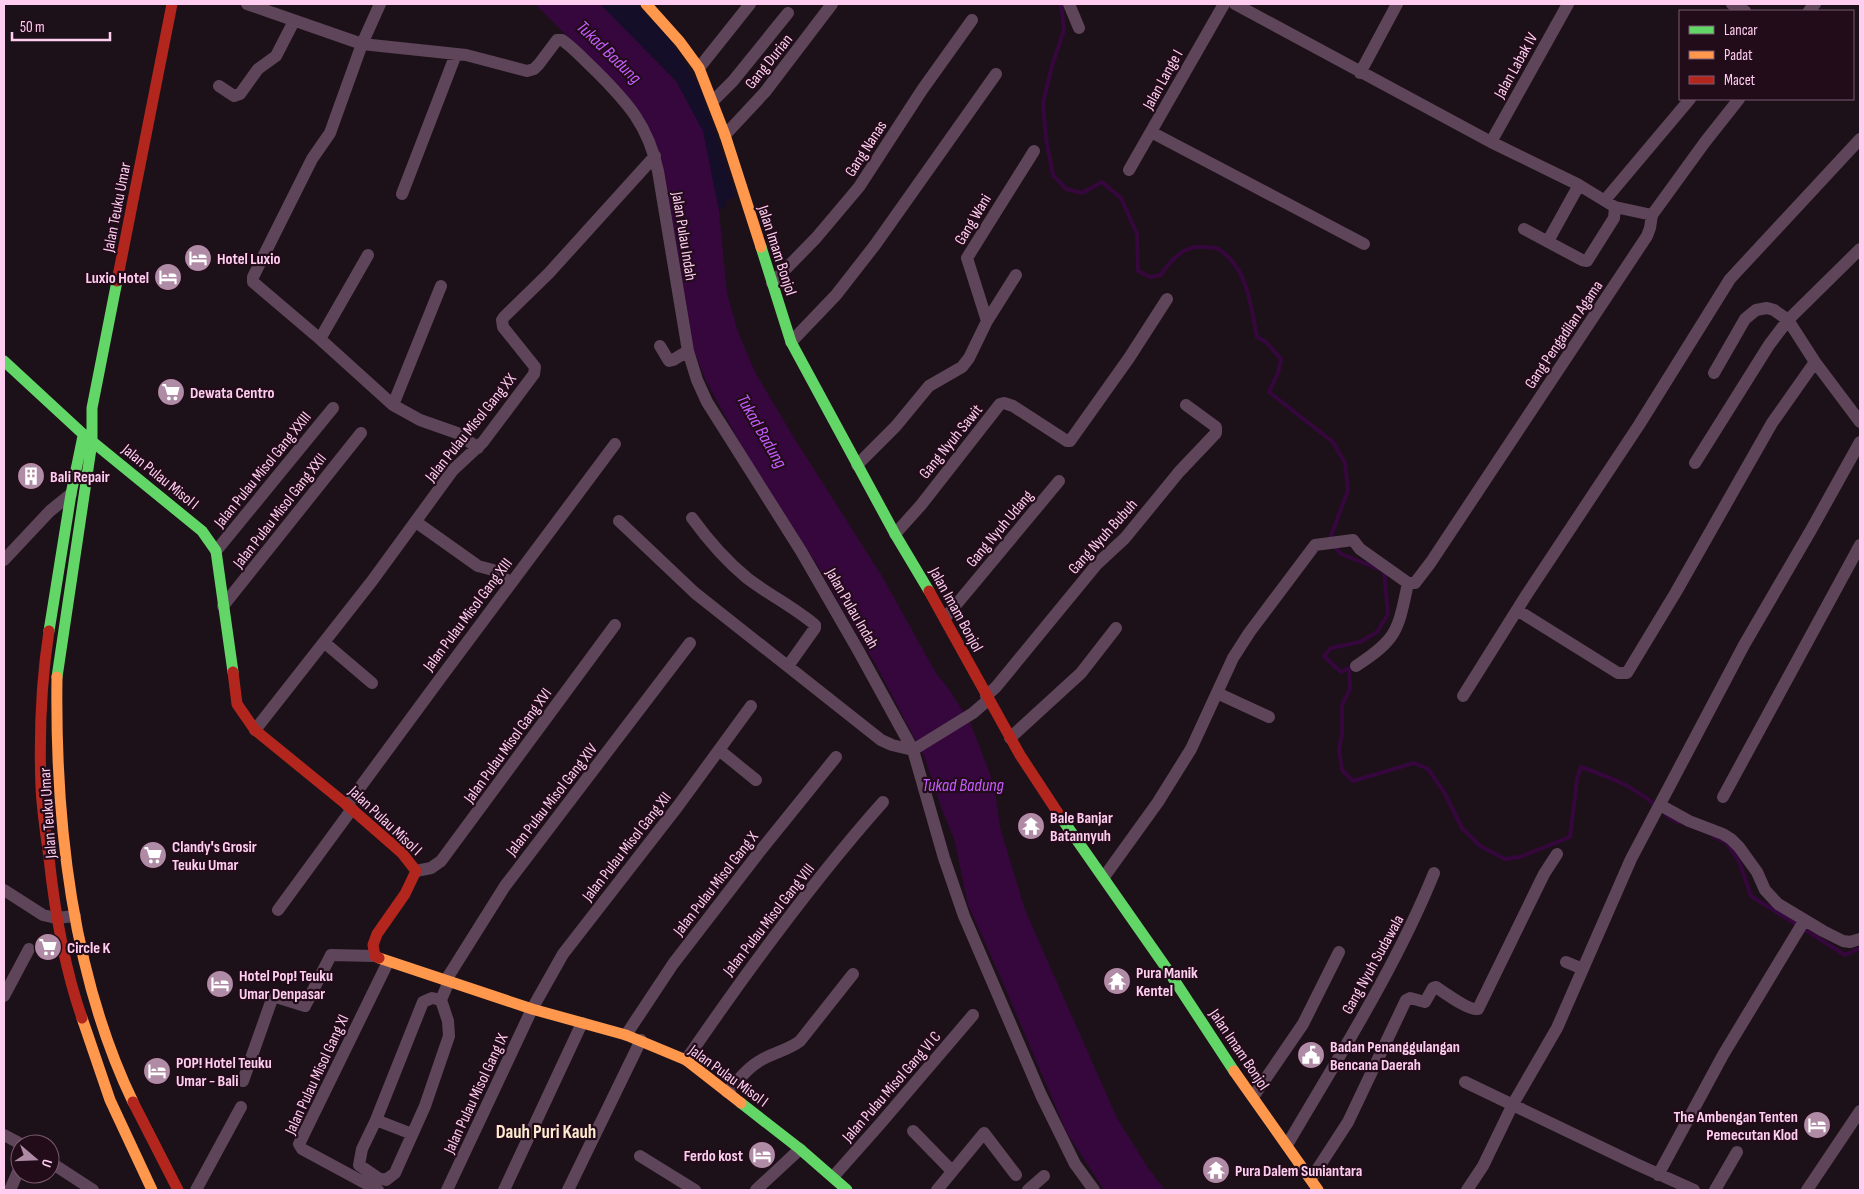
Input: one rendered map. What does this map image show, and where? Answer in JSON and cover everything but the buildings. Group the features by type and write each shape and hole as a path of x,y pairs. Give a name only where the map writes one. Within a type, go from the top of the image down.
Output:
{"main road":[{"name":"Jalan Teuku Umar","path":"172,4 91,415 57,673 57,706 60,780 69,881 74,916 92,995 106,1037 128,1091 178,1190"},
{"name":"Jalan Imam Bonjol","path":"646,4 680,42 699,68 725,135 791,342 857,466 945,618 987,698 1055,809 1318,1190"},
{"name":"Jalan Pulau Misol I","path":"4,361 88,438 202,531 216,551 237,704 255,730 402,853 416,871 405,894 377,934 373,945 375,956 388,962 532,1009 641,1040 686,1060 800,1149 848,1190"},
{"name":"Jalan Teuku Umar","path":"88,438 71,494 43,672 40,712 41,788 56,918 76,1002 110,1100 152,1190"}],"street":[{"name":"Jalan Pulau Indah","path":"247,4 362,44 456,54 531,70 539,64 558,40 562,40 621,97 638,118 647,134 655,156 688,351 697,380 707,402 801,550 915,748 944,858 964,916 1041,1095 1075,1164 1094,1190"},
{"path":"380,4 362,44 330,133 312,159 253,278 253,282 393,405 420,420 457,433 478,448"},
{"path":"699,68 750,4"},
{"name":"Gang Durian","path":"725,135 766,92 832,4"},
{"path":"1069,4 1078,28"},
{"name":"Jalan Lange I","path":"1129,170 1224,4"},
{"path":"1236,4 1360,73 1491,142 1579,185 1610,204 1652,215"},
{"path":"1360,73 1397,4"},
{"name":"Jalan Labak IV","path":"1491,142 1568,4"},
{"path":"1732,4 1743,10"},
{"path":"713,101 733,81 788,14"},
{"name":"Gang Nanas","path":"772,283 816,238 859,187 922,90 972,20"},
{"path":"219,86 234,96 240,94 258,69 276,56 294,21"},
{"path":"402,194 456,54"},
{"path":"791,342 836,295 875,245 996,74"},
{"path":"1610,204 1689,100"},
{"name":"Gang Pengadilan Agama","path":"1408,583 1415,583 1431,562 1647,236 1652,215 1699,149 1738,100"},
{"path":"1151,132 1364,244"},
{"path":"1463,696 1517,610 1639,425 1730,279 1860,139"},
{"name":"Gang Wani","path":"988,321 968,258 1034,151"},
{"name":"Jalan Pulau Misol Gang XX","path":"255,730 325,643 454,470 478,448 536,370 533,363 503,327 502,320 504,317 550,273 655,156"},
{"path":"1548,241 1579,185"},
{"path":"1524,229 1582,260 1588,260 1614,218 1610,204"},
{"path":"1695,463 1769,345 1788,320 1860,249"},
{"path":"320,339 368,255"},
{"path":"857,466 896,426 928,386 962,367 1016,276"},
{"path":"393,405 441,286"},
{"name":"Gang Nyuh Sawit","path":"895,534 1000,404 1004,403 1013,406 1067,441 1071,439 1129,358 1167,299"},
{"path":"1714,374 1745,319 1752,312 1760,308 1774,310 1788,320 1815,362 1860,422"},
{"path":"660,346 670,361 688,351"},
{"path":"1517,610 1618,673 1627,673 1772,423 1815,362"},
{"name":"Gang Nyuh Bubuh","path":"987,698 1097,564 1125,538 1179,472 1216,433 1216,427 1186,405"},
{"name":"Jalan Pulau Misol Gang XXIII","path":"216,551 333,408"},
{"name":"Jalan Pulau Misol Gang XXII","path":"223,606 361,433"},
{"path":"1467,1190 1482,1166 1513,1104 1554,1034 1631,859 1652,818 1744,644 1812,530 1860,442"},
{"name":"Jalan Pulau Misol Gang XIII","path":"278,910 349,807 510,584 615,444"},
{"name":"Gang Nyuh Udang","path":"945,618 1059,481"},
{"path":"4,560 50,511 71,494"},
{"path":"692,518 712,546 736,568 815,624 815,628 788,666"},
{"path":"619,521 695,593 881,740 892,745 915,748 973,713 987,698"},
{"path":"416,522 478,566 493,570 510,584"},
{"path":"1104,878 1158,802 1191,749 1233,658 1249,633 1315,545 1353,540 1360,549 1408,583 1398,628 1387,644 1356,666"},
{"path":"1723,797 1860,546"},
{"name":"Jalan Pulau Misol Gang XVI","path":"416,871 431,868 441,861 615,625"},
{"path":"1010,738 1081,673 1116,628"},
{"path":"325,643 372,682"},
{"name":"Jalan Pulau Misol Gang XIV","path":"441,1000 447,980 505,886 690,643"},
{"path":"1217,693 1269,717"},
{"name":"Jalan Pulau Misol Gang XII","path":"532,1009 563,954 678,806 751,706"},
{"path":"719,750 756,780"},
{"name":"Jalan Pulau Misol Gang X","path":"626,1035 673,964 836,757"},
{"name":"Jalan Pulau Misol Gang VIII","path":"686,1060 760,954 882,802"},
{"path":"1660,806 1731,839 1757,872 1771,898 1801,927 1843,941 1850,942 1860,939"},
{"path":"1311,1180 1348,1122 1406,1000 1410,998 1425,1002 1433,988 1436,987 1475,1010 1478,1009 1544,874 1557,854"},
{"name":"Gang Nyuh Sudawala","path":"1286,1145 1393,961 1416,917 1434,873"},
{"path":"4,890 43,915 56,918 74,916"},
{"path":"1658,1175 1723,1055 1801,927"},
{"path":"4,996 29,949"},
{"path":"1252,1096 1303,1024 1340,952"},
{"path":"243,1081 272,999 276,997 305,1006 331,956 375,956"},
{"name":"Jalan Pulau Misol Gang XI","path":"378,1190 302,1149 299,1144 388,962"},
{"path":"1566,962 1583,969"},
{"path":"728,1092 756,1063 800,1041 853,974"},
{"path":"432,998 441,1000 448,1020 449,1036 425,1106 395,1173 386,1180 378,1178 359,1165 362,1149 376,1120 423,1002 432,998"},
{"name":"Jalan Pulau Misol Gang IX","path":"447,1190 532,1009"},
{"name":"Jalan Pulau Misol Gang VI C","path":"833,1177 973,1015"},
{"path":"504,1190 582,1022"},
{"path":"568,1190 641,1040"},
{"path":"1465,1082 1658,1175 1694,1190"},
{"path":"196,1190 241,1107"},
{"path":"1807,1190 1860,1111"},
{"path":"376,1120 412,1134"},
{"path":"913,1131 952,1172"},
{"path":"937,1190 984,1133 1016,1174"},
{"path":"756,1190 800,1149"},
{"path":"1715,1190 1737,1152"},
{"path":"640,1156 695,1190"},
{"path":"60,1172 73,1185 93,1190"},
{"path":"1028,1190 1044,1176"}],"shaded area":[{"path":"600,4 636,4 668,36 699,86 736,196 726,201 725,206 719,211 703,131 676,81"}],"water":[{"name":"Tukad Badung","path":"535,4 600,4 676,81 703,131 719,211 727,293 738,332 755,372 791,433 883,578 936,673 970,722 990,774 1000,827 1025,910 1117,1118 1148,1168 1165,1190 1104,1190 1067,1133 968,905 954,838 942,810 924,756 877,667 821,571 742,447 705,379 686,328 663,170 605,74"}],"waterway":[{"path":"1061,4 1064,30 1052,66 1043,103 1046,139 1053,175 1066,189 1082,193 1102,182 1121,198 1137,234 1138,271 1150,277 1161,275 1179,255 1190,248 1196,247 1218,249 1236,266 1250,301 1257,337 1266,342 1281,359 1278,373 1269,392 1333,442 1345,463 1348,490 1329,541"},
{"path":"1334,546 1341,554 1384,571 1388,614 1377,632 1360,642 1331,648 1324,656 1341,672 1349,668 1350,689 1342,705 1342,733 1339,750 1342,770 1353,781 1414,763 1428,769 1444,792 1462,828 1480,846 1505,859 1520,857 1570,837 1577,779 1581,767 1611,778 1639,793 1656,806"},
{"path":"1665,814 1680,823"},
{"path":"1714,837 1726,842 1739,861 1751,896 1845,955 1860,948"}],"traffic: fast":[{"path":"761,247 791,342 895,534 929,591"},
{"path":"57,677 92,442 92,408 117,281"},
{"path":"4,361 83,434 202,531 216,551 233,672"},
{"path":"49,631 71,494 83,436"},
{"path":"1060,816 1167,969 1234,1071"},
{"path":"741,1103 800,1149 847,1190"}],"traffic: slow":[{"path":"646,4 680,42 699,68 725,135 761,247"},
{"path":"57,677 59,785 71,894 81,948 95,1001 112,1053 133,1102"},
{"path":"379,958 532,1009 626,1035 686,1060 741,1103"},
{"path":"82,1018 110,1100 152,1190"},
{"path":"1234,1071 1318,1190"}],"traffic: jam":[{"path":"117,281 172,4"},
{"path":"929,591 1020,755 1060,816"},
{"path":"49,631 41,709 40,767 42,805 61,939 70,979 82,1018"},
{"path":"233,672 237,704 255,730 347,805 402,853 416,871 405,894 377,934 373,945 375,956 379,958"},
{"path":"133,1102 178,1190"}],"place":[{"name":"Hotel Luxio","path":"198,258"},
{"name":"Luxio Hotel","path":"168,277"},
{"name":"Dewata Centro","path":"171,392"},
{"name":"Bali Repair","path":"31,476"},
{"name":"Bale Banjar Batannyuh","path":"1031,826"},
{"name":"Clandy's Grosir Teuku Umar","path":"153,855"},
{"name":"Circle K","path":"48,947"},
{"name":"Pura Manik Kentel","path":"1117,981"},
{"name":"Hotel Pop! Teuku Umar Denpasar","path":"220,984"},
{"name":"Badan Penanggulangan Bencana Daerah","path":"1311,1055"},
{"name":"POP! Hotel Teuku Umar - Bali","path":"157,1071"},
{"name":"The Ambengan Tenten Pemecutan Klod","path":"1817,1125"},
{"name":"Ferdo kost","path":"762,1155"},
{"name":"Pura Dalem Suniantara","path":"1216,1170"}],"district":[{"name":"Dauh Puri Kauh","path":"546,1131"}]}
